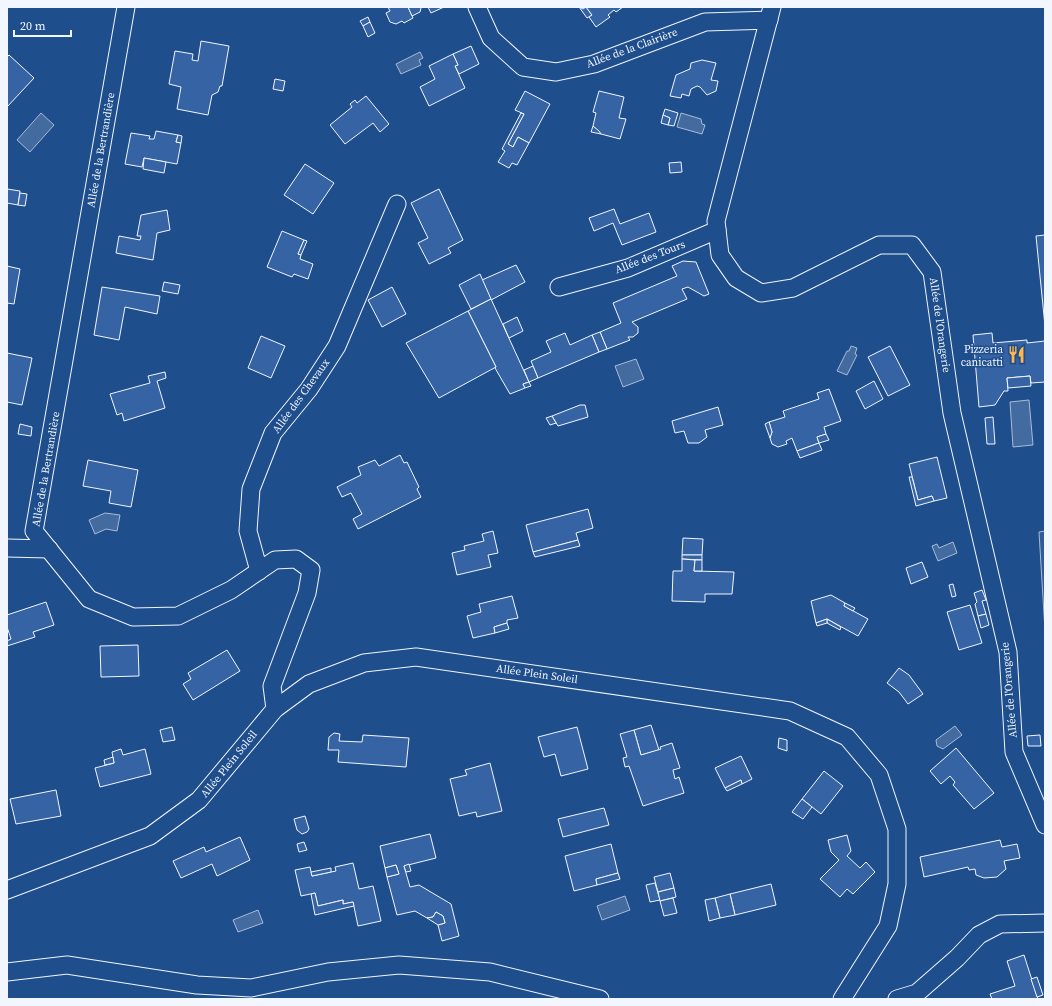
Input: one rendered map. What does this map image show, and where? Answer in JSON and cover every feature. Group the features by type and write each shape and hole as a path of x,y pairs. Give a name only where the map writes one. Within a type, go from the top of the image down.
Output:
{"street":[{"name":"Allée de la Bertrandière","path":"126,7 34,531 89,599 133,617 178,616 231,590 275,560 296,559 311,570 307,593 272,686 275,709"},
{"name":"Allée de la Clairière","path":"477,7 491,38 524,67 556,72 594,64 704,22 770,13"},
{"name":"Allée de l'Orangerie","path":"770,13 716,221 720,255 736,278 760,293 793,288 879,245 912,245 932,272 952,413 1008,652 1014,752 1045,825"},
{"name":"Allée des Chevaux","path":"259,571 248,531 250,489 274,433 309,389 337,346 397,204"},
{"name":"Allée des Tours","path":"559,287 628,268 717,230"},
{"path":"7,548 49,549"},
{"name":"Allée Plein Soleil","path":"7,890 150,836 199,800 275,709 309,684 364,663 416,657 790,711 847,737 879,775 897,829 897,884 888,926 842,999"},
{"path":"897,999 917,993 957,958 980,935 1000,924 1045,923"},
{"path":"7,972 67,965 197,985 251,988 328,972 400,965 490,972 600,999"}],"shaded area":[{"path":"420,52 423,58 419,60 421,65 401,74 396,64"},
{"path":"41,113 54,125 30,152 17,140"},
{"path":"681,113 701,119 702,124 705,125 702,134 677,127"},
{"path":"851,346 857,348 855,354 857,355 847,375 837,371"},
{"path":"636,359 644,379 623,387 615,366"},
{"path":"1029,400 1033,445 1013,447 1010,402"},
{"path":"105,513 120,515 117,531 106,529 95,534 89,520"},
{"path":"1045,531 1045,631 1039,532"},
{"path":"953,542 957,553 938,561 932,546 937,544 939,548"},
{"path":"955,726 962,735 943,749 937,746 936,740"},
{"path":"625,896 630,910 602,920 597,906"},
{"path":"258,910 263,923 238,932 233,920"}],"building":[{"path":"388,7 408,7 413,18 404,23 402,21 396,24 390,22 386,13 390,11"},
{"path":"408,7 421,8 420,12 412,16"},
{"path":"428,7 444,7 431,13"},
{"path":"579,7 583,9 586,7 592,15 587,18"},
{"path":"586,7 623,7 616,12 614,10 608,15 610,17 596,27 589,17 592,15"},
{"path":"368,17 370,22 363,26 360,21"},
{"path":"370,22 375,33 368,37 363,26"},
{"path":"201,41 229,46 222,86 220,86 218,92 212,95 208,115 177,109 181,87 169,84 175,51 193,54 192,60 198,61"},
{"path":"471,46 479,64 459,74 455,66 458,65 453,54"},
{"path":"453,54 458,65 455,66 465,88 429,106 420,87 435,79 429,66"},
{"path":"9,55 34,78 7,107 7,57"},
{"path":"702,60 716,63 711,80 718,81 716,91 707,95 700,87 697,86 691,89 689,96 682,94 681,98 670,96 676,75 690,69 691,63"},
{"path":"275,79 285,81 283,91 273,89"},
{"path":"525,91 550,104 529,143 518,137 513,147 508,144 524,114 515,110"},
{"path":"599,91 624,97 619,118 626,119 620,139 601,134 593,126 596,113 593,112"},
{"path":"366,96 389,124 380,132 373,123 345,144 330,125 352,107 350,104 355,100 357,103"},
{"path":"665,109 678,113 674,126 668,125 670,118 663,115"},
{"path":"521,113 524,114 508,144 513,147 518,137 529,143 517,165 512,163 509,168 498,162 505,151 502,149"},
{"path":"663,115 670,118 668,125 661,123"},
{"path":"593,126 599,131 601,134 591,132"},
{"path":"156,131 178,135 176,142 181,143 177,164 144,158 142,167 125,164 131,133 150,136 149,139 154,139"},
{"path":"178,135 182,136 181,143 176,142"},
{"path":"144,158 166,162 164,173 143,169"},
{"path":"681,162 682,172 670,173 669,163"},
{"path":"305,164 334,183 313,214 284,195"},
{"path":"7,189 20,191 18,205 7,203"},
{"path":"439,189 463,240 448,248 451,253 429,264 418,243 428,238 411,203"},
{"path":"20,193 27,194 25,206 18,205"},
{"path":"614,209 620,224 649,213 656,232 622,245 613,223 594,231 589,218"},
{"path":"167,210 170,230 157,233 153,260 116,253 119,236 140,240 141,236 137,236 141,215"},
{"path":"282,231 304,240 298,254 301,255 300,259 313,264 308,279 294,274 292,277 267,267"},
{"path":"1045,235 1045,326 1036,236"},
{"path":"304,240 307,241 301,255 298,254"},
{"path":"683,261 696,262 709,294 704,296 688,287 682,289 687,299 632,322 638,327 638,333 633,337 628,337 630,340 607,349 600,332 621,323 613,303 677,276 672,266"},
{"path":"516,265 525,282 491,300 482,280"},
{"path":"7,266 20,269 14,304 7,303"},
{"path":"480,274 491,299 471,309 459,285"},
{"path":"164,282 180,285 178,294 162,291"},
{"path":"102,287 160,296 157,314 125,307 119,340 94,335"},
{"path":"392,287 406,314 382,327 368,300"},
{"path":"491,299 529,382 523,384 525,388 510,394 495,368 496,367 468,311"},
{"path":"468,311 496,367 439,398 406,343"},
{"path":"517,317 523,331 509,338 503,324"},
{"path":"600,332 607,349 599,352 592,335"},
{"path":"565,333 570,345 592,335 599,352 538,378 531,361 551,352 546,341"},
{"path":"992,333 993,343 1027,340 1027,343 1045,341 1045,382 1031,383 1030,376 1007,378 1008,391 1004,391 995,405 979,407 973,335"},
{"path":"261,336 285,346 271,378 248,368"},
{"path":"890,346 910,385 888,396 868,357"},
{"path":"7,353 32,358 22,405 7,402"},
{"path":"533,366 538,378 529,382 524,370"},
{"path":"165,372 166,378 157,381 165,408 124,421 122,413 117,415 110,394 150,383 148,376"},
{"path":"1030,376 1031,386 1008,388 1007,378"},
{"path":"874,381 883,399 865,409 856,391"},
{"path":"529,382 531,386 525,388 523,384"},
{"path":"829,389 841,421 824,427 826,434 817,437 819,443 797,451 792,438 786,441 787,444 778,447 772,444 770,438 772,432 769,422 785,417 783,411 819,399 817,393"},
{"path":"580,405 585,405 588,417 558,426 552,416"},
{"path":"718,407 723,425 705,430 707,437 699,443 688,443 684,431 675,433 672,421"},
{"path":"552,416 556,423 550,425 546,418"},
{"path":"993,417 995,444 987,444 985,418"},
{"path":"769,422 772,432 770,438 765,424"},
{"path":"20,424 32,427 31,436 18,434"},
{"path":"826,434 829,440 819,443 817,437"},
{"path":"819,443 822,450 800,458 797,451"},
{"path":"400,455 404,463 407,462 419,487 417,489 421,497 358,529 353,519 362,514 351,493 342,497 337,487 361,475 358,467 375,460 379,466"},
{"path":"937,457 947,498 934,501 932,496 918,500 909,464"},
{"path":"88,460 138,470 131,507 109,503 111,491 83,486"},
{"path":"909,477 912,477 918,500 932,496 934,501 916,506"},
{"path":"588,509 593,528 576,533 578,540 533,552 526,525"},
{"path":"493,531 498,553 488,555 491,567 457,575 452,553 465,550 464,546 484,541 482,534"},
{"path":"683,538 703,539 702,555 682,555"},
{"path":"578,540 580,546 535,557 533,552"},
{"path":"682,555 702,555 702,560 682,559"},
{"path":"682,559 695,560 694,571 734,572 732,594 705,594 705,602 672,601 673,571 682,571"},
{"path":"695,560 702,560 702,571 694,571"},
{"path":"922,562 928,577 911,584 906,568"},
{"path":"953,584 956,596 952,597 949,585"},
{"path":"982,590 986,600 982,601 986,614 978,616 975,604 977,602 974,593"},
{"path":"831,595 845,603 844,606 868,619 858,636 827,619 816,623 811,601"},
{"path":"512,596 518,618 507,620 507,623 494,627 495,633 473,638 467,616 481,612 479,604"},
{"path":"46,602 54,625 33,632 35,637 7,646 7,641 11,639 7,627 7,615"},
{"path":"845,603 855,608 853,611 844,606"},
{"path":"970,605 982,643 959,650 947,612"},
{"path":"986,614 989,625 981,628 978,616"},
{"path":"827,619 841,627 840,630 827,623"},
{"path":"827,619 827,623 817,626 816,623"},
{"path":"507,623 509,629 495,633 494,627"},
{"path":"138,645 139,676 101,677 100,646"},
{"path":"227,650 240,671 193,700 183,684 191,679 188,673"},
{"path":"899,668 909,675 923,694 908,704 899,692 887,683"},
{"path":"651,725 659,750 641,755 634,730"},
{"path":"172,727 175,740 163,742 160,730"},
{"path":"577,727 588,769 561,776 555,754 544,757 538,737"},
{"path":"634,730 641,755 661,749 660,747 672,743 680,768 673,770 675,779 679,777 684,793 643,806 629,766 625,767 623,758 627,757 620,734"},
{"path":"334,733 340,734 339,741 362,742 363,735 409,738 406,767 338,762 339,750 328,750 329,737"},
{"path":"1040,735 1041,746 1028,746 1027,736"},
{"path":"779,738 787,740 787,751 778,748"},
{"path":"956,748 994,793 974,809 953,785 955,782 950,776 941,784 930,771"},
{"path":"121,749 123,755 145,749 151,774 100,787 95,768 114,763 112,752"},
{"path":"741,756 752,779 742,784 741,780 725,788 715,768"},
{"path":"113,757 114,763 105,765 104,760"},
{"path":"490,763 502,811 477,817 476,812 459,816 450,779 467,775 465,770"},
{"path":"824,771 843,786 821,814 802,799"},
{"path":"741,780 742,784 727,791 725,788"},
{"path":"56,790 61,816 16,824 10,799"},
{"path":"802,799 812,807 803,819 792,812"},
{"path":"604,808 609,825 563,837 558,819"},
{"path":"305,816 309,829 307,832 302,834 297,830 294,819"},
{"path":"430,834 436,858 404,866 410,887 419,885 451,904 459,936 442,941 438,925 445,923 443,916 436,912 433,917 427,918 415,911 397,915 387,877 399,874 396,865 385,868 380,846"},
{"path":"847,835 851,851 847,856 860,868 866,862 875,872 853,894 847,889 840,897 820,879 839,860 831,852 828,840"},
{"path":"240,837 250,860 217,876 212,864 181,878 173,861 204,847 206,852"},
{"path":"1000,840 1002,847 1017,844 1020,858 1004,861 1006,869 997,877 984,878 976,875 975,869 969,870 968,867 924,877 920,857"},
{"path":"304,842 307,850 299,852 297,844"},
{"path":"611,844 618,873 596,879 597,885 574,891 565,856"},
{"path":"353,863 359,889 373,886 381,921 358,926 353,902 343,904 343,900 318,906 315,893 301,896 295,870 310,867 312,876 336,871 335,867"},
{"path":"409,864 411,871 406,872 404,866"},
{"path":"396,865 399,874 387,877 385,868"},
{"path":"331,868 331,872 312,876 311,872"},
{"path":"618,873 620,879 597,885 596,879"},
{"path":"670,873 674,888 658,892 654,877"},
{"path":"655,883 660,900 650,902 646,885"},
{"path":"771,884 776,905 735,915 730,894"},
{"path":"674,888 676,897 660,901 658,892"},
{"path":"315,893 318,906 343,900 343,904 353,902 354,906 315,915 311,894"},
{"path":"730,894 735,915 720,918 715,898"},
{"path":"673,898 677,913 664,916 660,901"},
{"path":"715,898 720,918 709,921 705,900"},
{"path":"436,912 443,916 445,923 438,925 427,918 433,917"},
{"path":"1024,955 1038,999 992,999 990,994 1015,986 1007,961"},
{"path":"1037,977 1043,995 1037,997 1031,979"}],"place":[{"name":"Pizzeria canicatti","path":"1016,355"}]}
